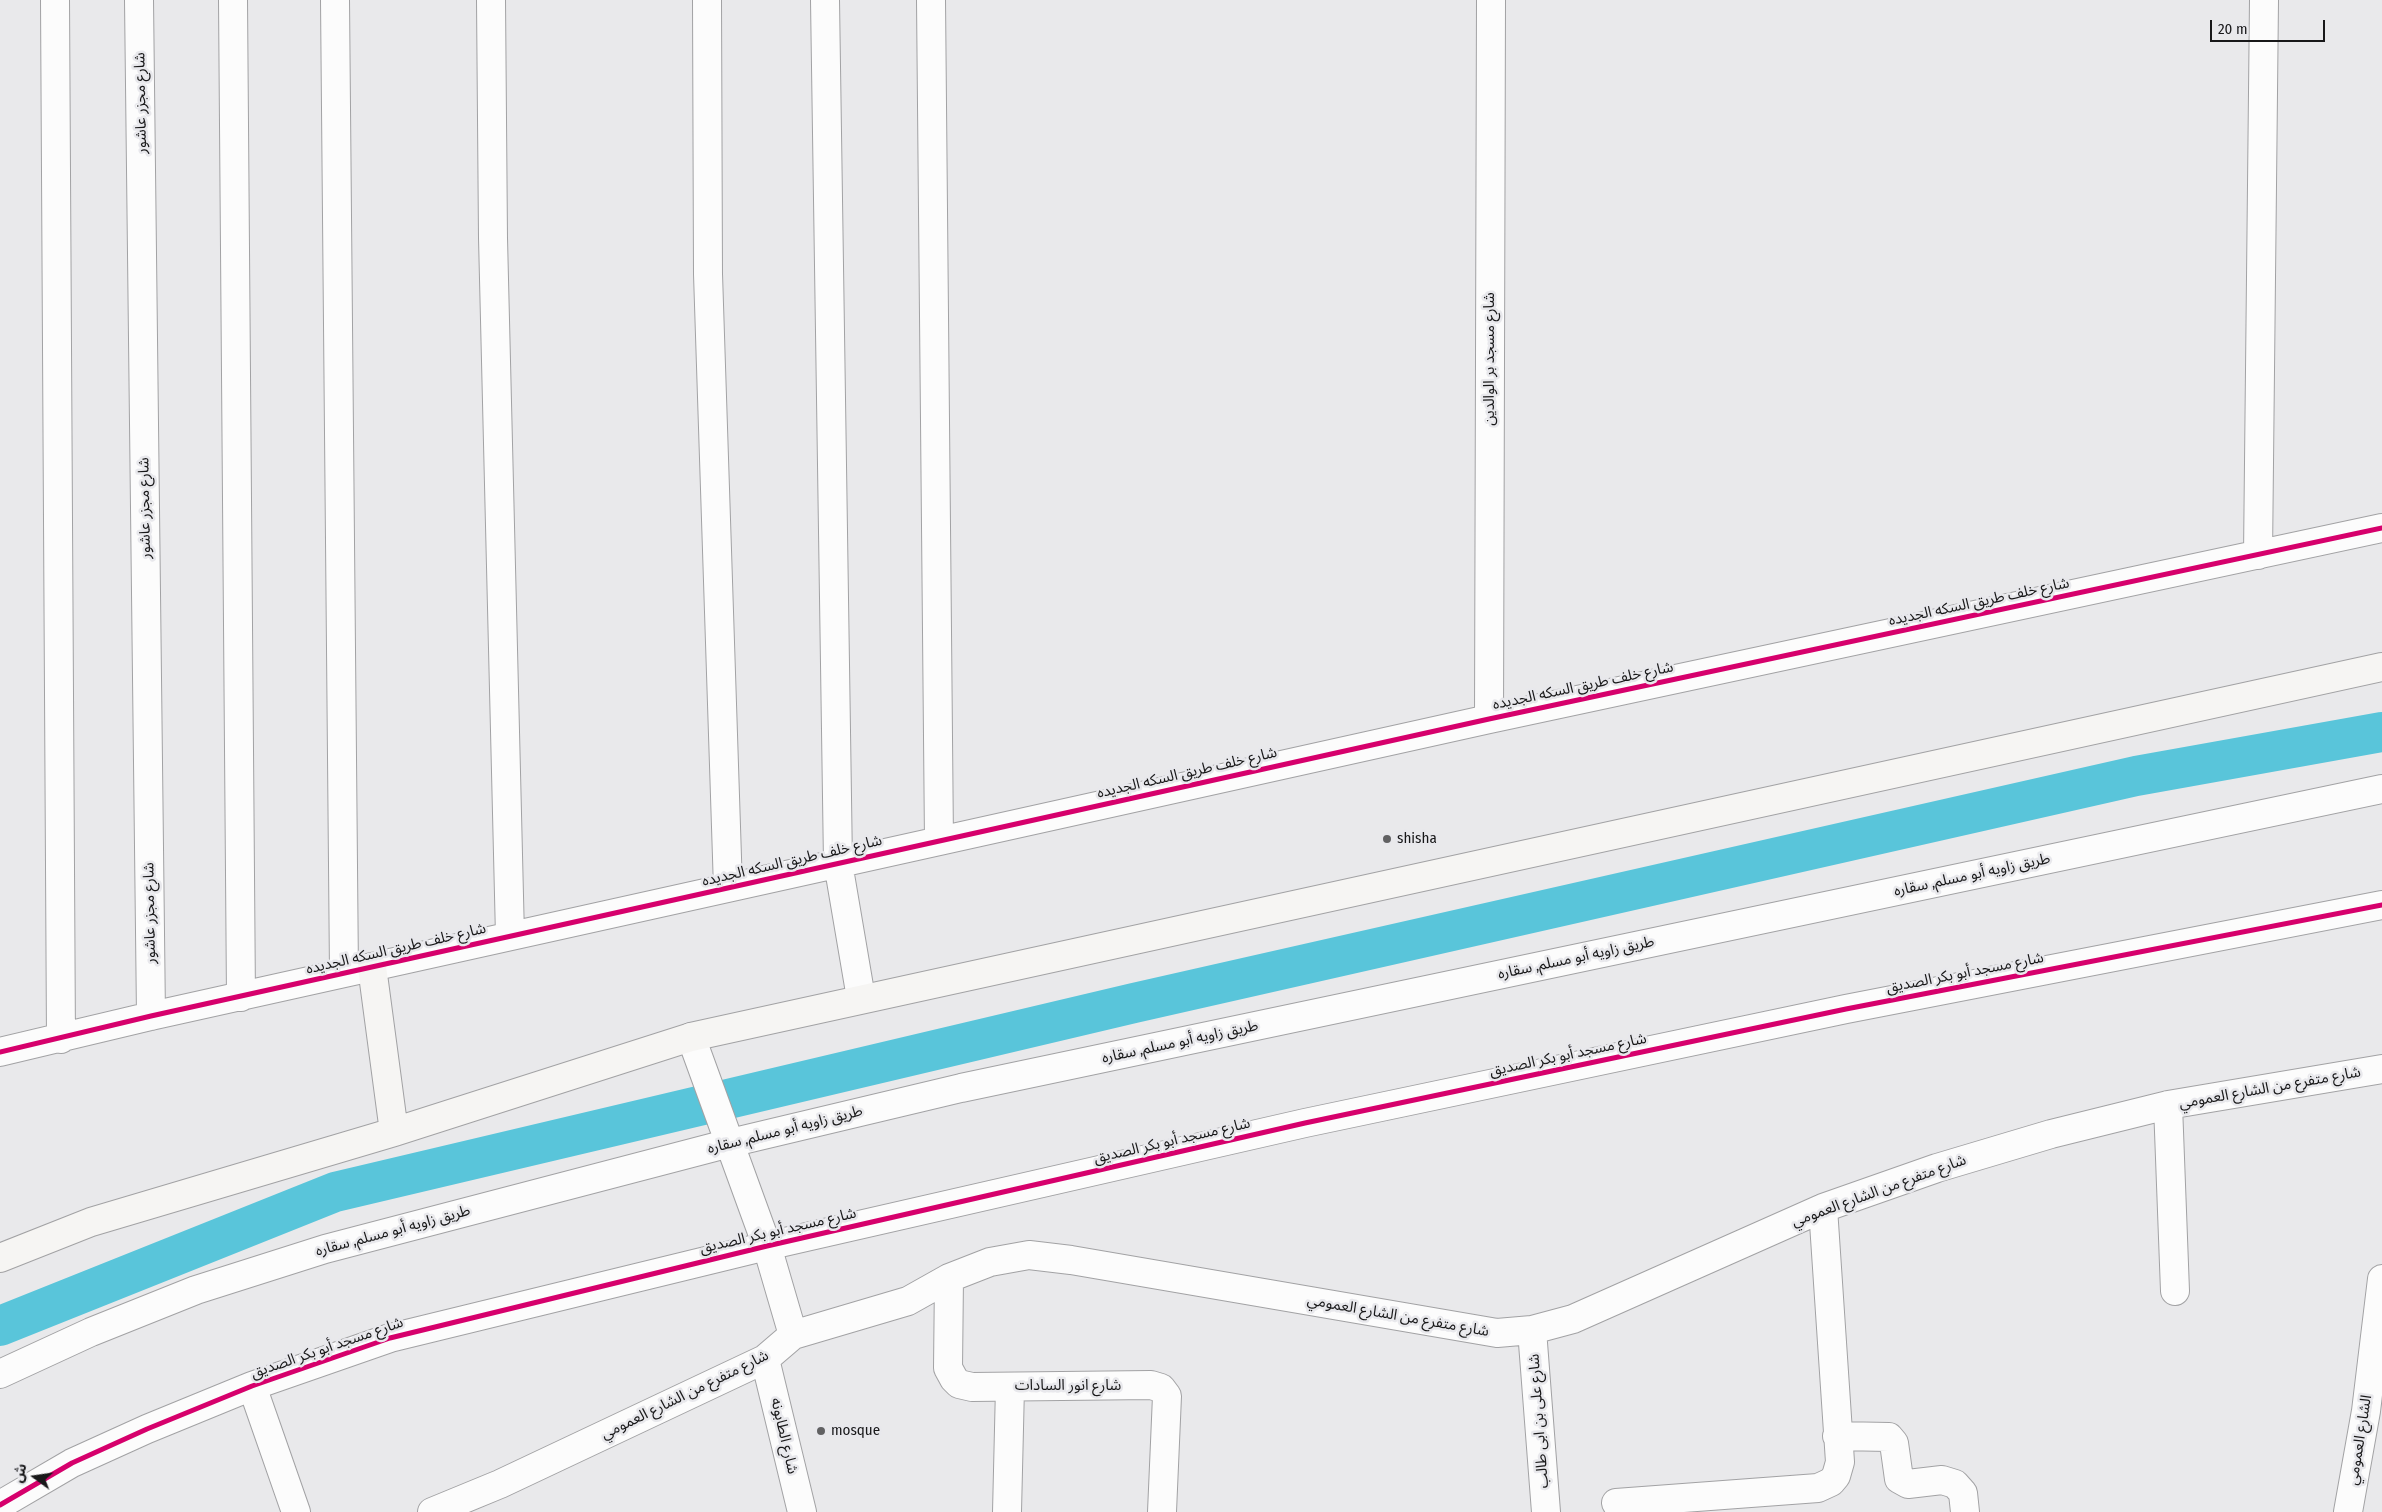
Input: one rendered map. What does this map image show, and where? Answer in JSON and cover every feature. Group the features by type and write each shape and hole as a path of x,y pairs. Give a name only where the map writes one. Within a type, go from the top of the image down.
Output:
{"main road":[{"path":"0,1258 91,1222 394,1132 695,1048 861,998 2382,667"},
{"path":"372,967 394,1132"}],"street":[{"path":"55,0 61,1039"},
{"name":"شارع مجزر عاشور","path":"139,0 151,1016"},
{"path":"233,0 241,996"},
{"path":"335,0 344,973"},
{"path":"491,0 493,238 510,936"},
{"path":"707,0 708,274 728,888"},
{"path":"825,0 838,863 861,998"},
{"path":"931,0 938,841"},
{"name":"شارع مسجد بر الوالدين","path":"1489,719 1491,0"},
{"path":"2258,555 2264,0"},
{"name":"شارع خلف طريق السكه الجديده","path":"0,1052 61,1039 151,1016 1489,719 2382,528"},
{"name":"طريق زاويه أبو مسلم, سقاره","path":"0,1374 91,1332 196,1290 324,1249 726,1132 970,1086 2382,789"},
{"name":"شارع مسجد أبو بكر الصديق","path":"0,1505 72,1463 252,1386 390,1338 767,1246 1324,1119 1856,1007 2382,905"},
{"path":"695,1048 767,1246 793,1335"},
{"name":"شارع متفرع من الشارع العمومي","path":"432,1512 500,1484 765,1359 793,1335 908,1301 949,1278 990,1262 1029,1255 1071,1260 1497,1333 1532,1330 1573,1319 1823,1208 1937,1168 2051,1134 2168,1105 2382,1069"},
{"path":"2168,1105 2175,1291"},
{"path":"1616,1503 1781,1502 1831,1482 1836,1476 1840,1462 1823,1208"},
{"name":"شارع انور السادات","path":"949,1278 948,1368 950,1374 959,1384 966,1387 1151,1386 1161,1388 1167,1396 1162,1512"},
{"name":"الشارع العمومي","path":"2348,1512 2366,1411 2382,1278"},
{"name":"شارع على بن ابى طالب","path":"1532,1330 1546,1512"},
{"name":"شارع الطابونه","path":"765,1359 802,1512"},
{"path":"252,1386 296,1512"},
{"path":"1007,1512 1010,1387"},
{"path":"1838,1436 1889,1437 1894,1443 1899,1479 1908,1484 1942,1480 1954,1484 1963,1493 1966,1512"}],"waterway":[{"path":"0,1326 335,1192 1134,1003 2136,776 2382,732"}],"cycle path":[{"path":"0,1052 151,1016 1489,719 2382,528"},
{"path":"0,1505 72,1463 147,1429 252,1386 390,1338 767,1246 1305,1123 1846,1009 2382,905"}],"place":[{"name":"shisha","path":"1387,839"},
{"name":"mosque","path":"821,1431"}]}
